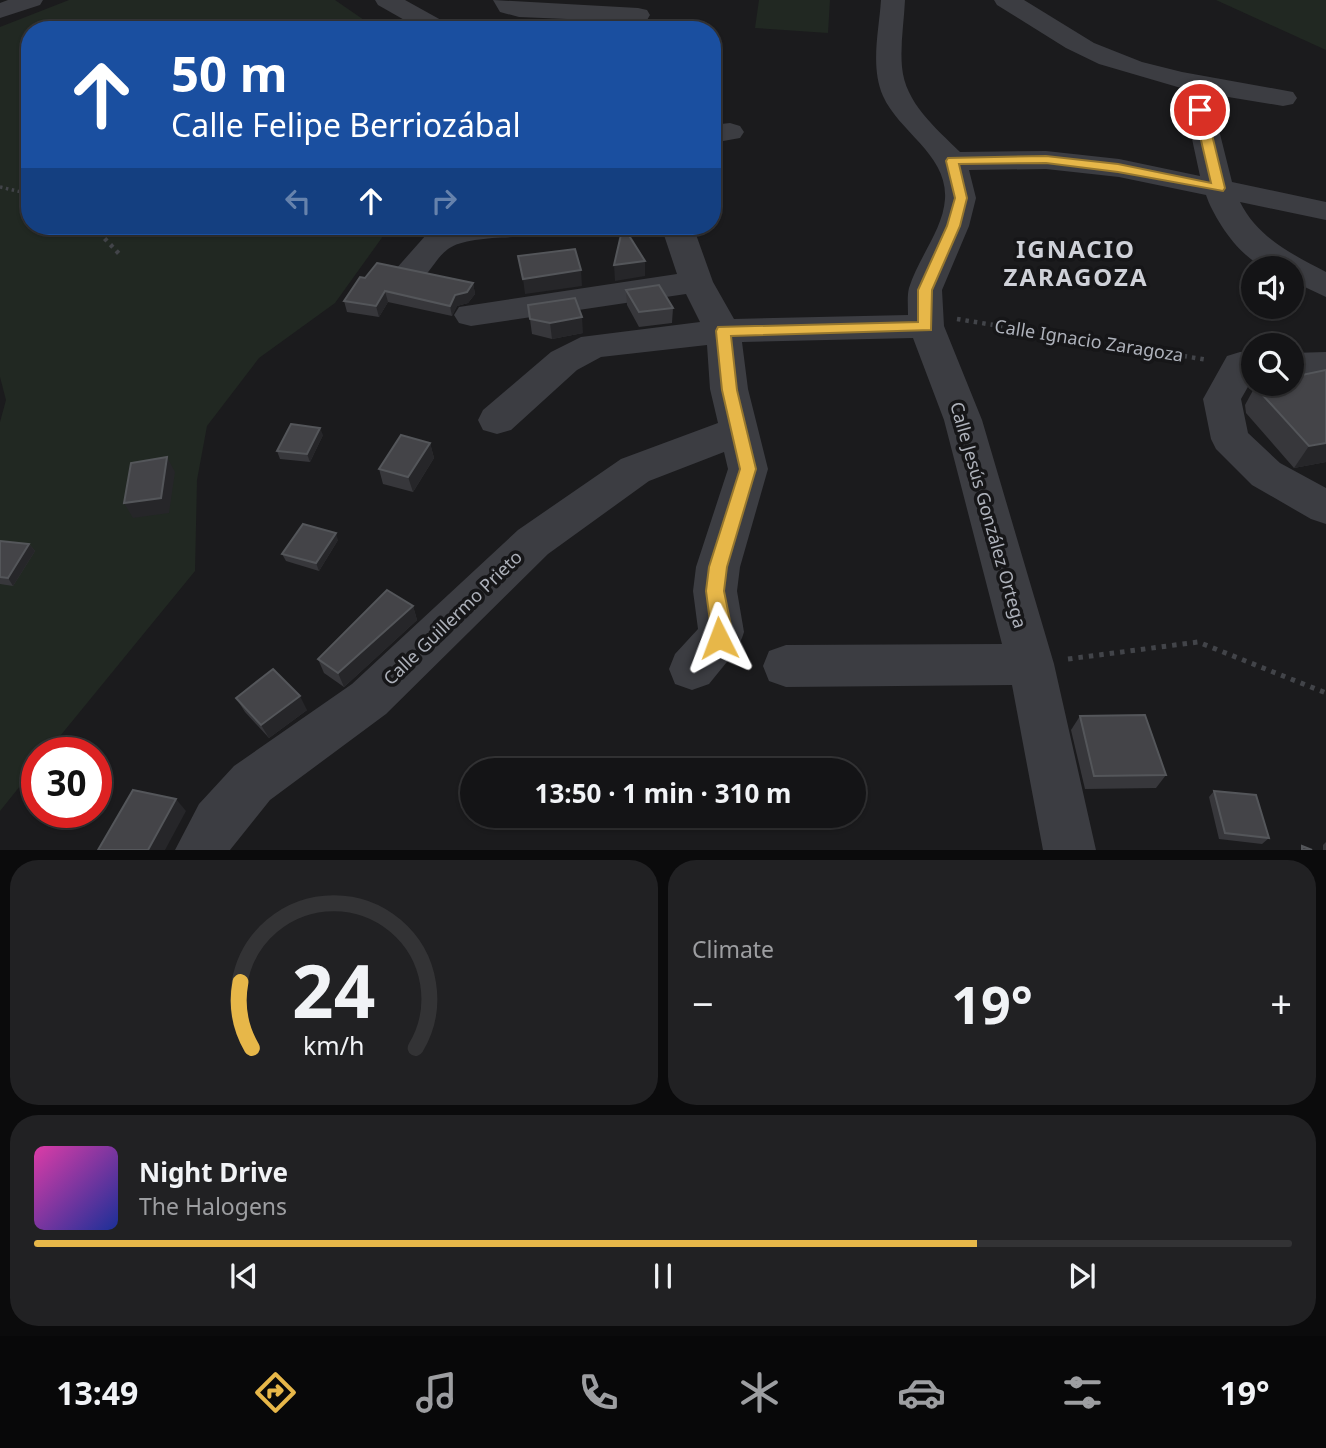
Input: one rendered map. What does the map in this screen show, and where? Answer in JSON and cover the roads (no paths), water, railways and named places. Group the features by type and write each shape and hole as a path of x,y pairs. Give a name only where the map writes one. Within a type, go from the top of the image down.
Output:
{"street":[{"path":"0,12 31,0"},
{"path":"387,0 424,21"},
{"name":"Calle Jesús González Ortega","path":"893,0 889,68 897,96 914,121 952,161 961,198 953,226 925,290 925,320 963,420 1031,664 1070,849"},
{"path":"1006,0 1085,48 1138,69 1194,84 1283,97"},
{"path":"507,3 641,15"},
{"path":"1194,84 1219,188 1239,229 1263,251 1326,286"},
{"path":"952,161 1046,160 1118,168 1326,211"},
{"path":"412,270 437,242 456,235"},
{"path":"680,235 696,282 723,331 729,390 748,469 718,567 715,591 721,632 692,670"},
{"path":"471,315 696,282"},
{"path":"497,420 564,361 594,346 723,331 925,320"},
{"path":"1304,365 1326,365"},
{"path":"1241,372 1222,399 1230,439 1266,474 1326,508"},
{"name":"Calle Guillermo Prieto","path":"201,849 217,822 252,783 369,699 533,541 635,470 738,431"},
{"path":"786,666 1031,664"}],"district":[{"name":"IGNACIO ZARAGOZA","path":"1076,264"}]}
